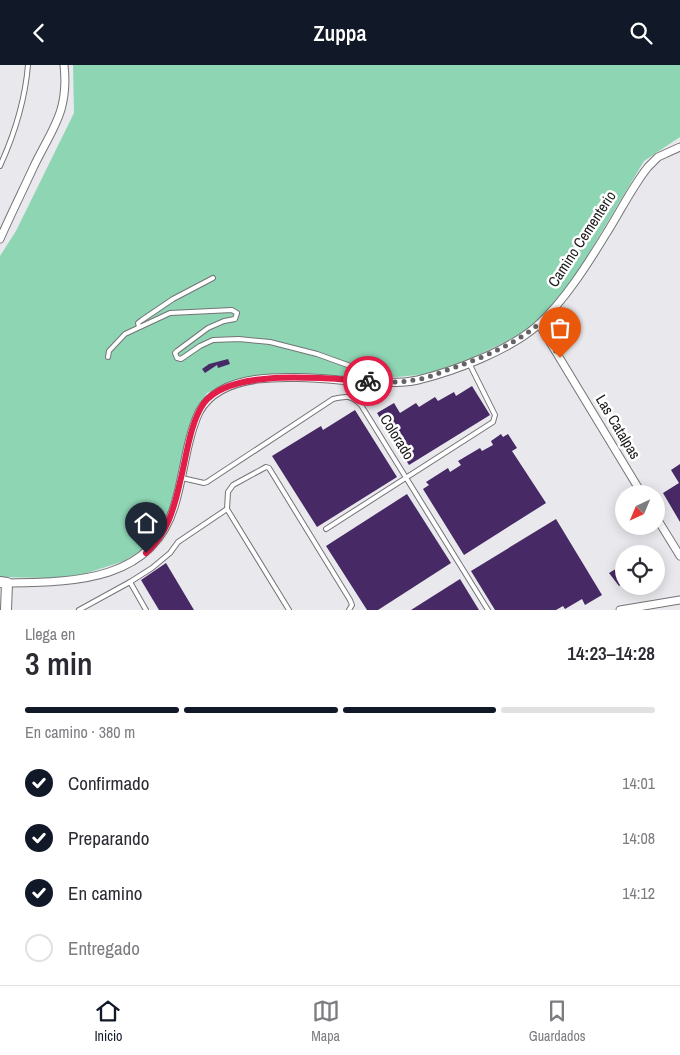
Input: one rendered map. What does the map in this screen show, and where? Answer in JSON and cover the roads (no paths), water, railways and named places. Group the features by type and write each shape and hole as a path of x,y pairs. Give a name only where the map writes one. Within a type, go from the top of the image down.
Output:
{"street":[{"path":"0,239 62,111 65,93 64,65"},
{"name":"Camino Cementerio","path":"4,583 84,579 114,571 132,562 151,548 162,534 174,507 199,412 208,399 223,389 249,381 279,377 381,382 416,380 469,363 514,341 539,324 560,300 591,257 644,172 658,157 680,147"},
{"name":"Las Catalpas","path":"539,324 637,485"},
{"path":"665,532 680,556"},
{"path":"4,583 6,610"},
{"path":"620,610 680,600"}],"lane":[{"path":"0,165 14,136 24,97 28,65"},
{"path":"139,327 138,323 142,319 173,299 212,278"},
{"path":"108,357 109,351 125,334 170,313 232,310 237,313 235,319 224,321 208,328 177,351 176,358 181,359 213,340 239,339 270,342 317,354 356,368 371,369 379,375 381,382"},
{"path":"326,529 493,422 495,415 469,363"},
{"name":"Colorado","path":"182,478 207,482 333,399 347,395 354,398 361,405 408,478 488,610"},
{"path":"289,610 227,509 228,492 233,485 266,467 269,468 350,600 352,605 349,610"},
{"path":"79,610 152,568 170,553 178,542 227,509"},
{"path":"130,582 146,610"}]}
